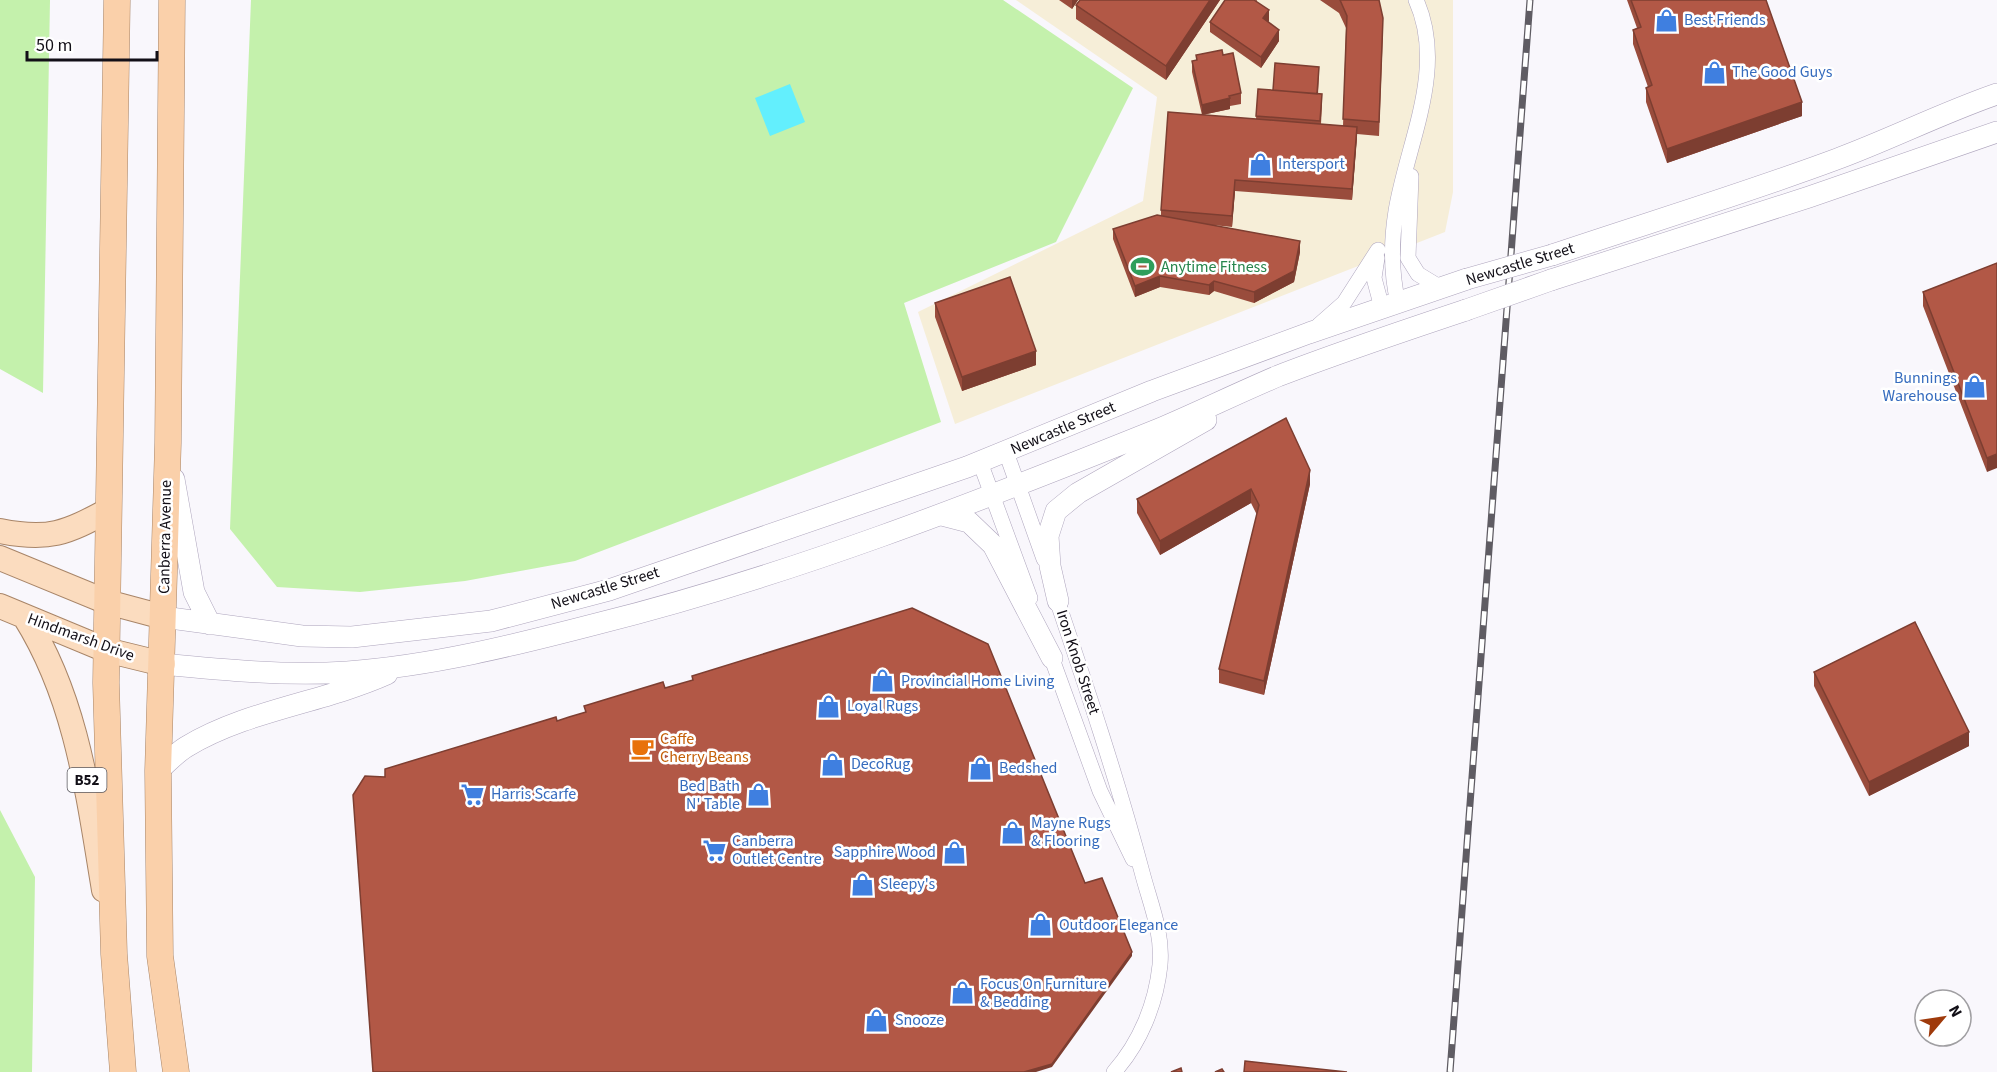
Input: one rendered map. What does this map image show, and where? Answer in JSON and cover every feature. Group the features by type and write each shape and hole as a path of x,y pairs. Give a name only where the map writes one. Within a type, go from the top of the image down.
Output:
{"highway":[{"path":"114,954 106,650 117,0"},
{"name":"Canberra Avenue","path":"172,0 168,443 158,771 160,956 176,1072"},
{"name":"B52","path":"114,954 123,1072"}],"main road":[{"name":"Newcastle Street","path":"107,602 163,617 210,624 302,636 352,637 491,621 609,590 980,462 1152,391 1309,333 1467,279 1552,255 1813,168 1865,148 1939,114 1997,94"},
{"path":"1924,158 1953,139 1997,118"},
{"name":"Newcastle Street","path":"163,664 254,674 346,672 409,664 516,645 749,583 1019,485 1278,377 1398,332 1997,132"},
{"path":"1390,305 1398,332"},
{"path":"1058,601 1050,566 1048,536 1056,511 1078,493 1278,377"},
{"path":"168,443 194,592 210,624"},
{"path":"0,531 46,535 71,531 109,510"},
{"path":"942,514 969,522 993,545 1052,658"},
{"path":"0,558 107,602"},
{"name":"Hindmarsh Drive","path":"0,606 106,650 163,664"},
{"name":"B52","path":"25,617 43,646 67,704 84,764 114,954"},
{"path":"158,771 184,748 203,737 307,700 351,690 409,664"}],"street":[{"path":"1309,333 1344,303 1378,250 1396,211 1411,155 1428,60 1425,27 1416,0"},
{"path":"1411,155 1411,219 1408,258 1418,274 1442,288"},
{"path":"1390,305 1396,211"},
{"path":"1378,250 1374,278 1390,305"},
{"name":"Iron Knob Street","path":"1006,452 1129,817 1159,933 1160,964 1154,995 1143,1027 1126,1059 1114,1072"},
{"name":"Iron Knob Street","path":"980,462 1100,791 1143,875"}],"shaded area":[{"path":"1016,0 1453,0 1453,192 1445,232 955,424 918,312 1143,201 1157,97"}],"green space":[{"path":"0,0 50,0 43,393 0,369"},
{"path":"251,0 1003,0 1133,88 1056,242 904,303 941,422 575,561 465,581 360,592 277,587 230,529"},
{"path":"0,810 35,877 32,1072 0,1072"}],"water":[{"path":"790,84 805,122 770,136 755,98"}],"building":[{"path":"1080,0 1210,0 1166,66 1076,5"},
{"path":"1225,0 1254,0 1269,10 1263,18 1279,30 1261,57 1210,22"},
{"path":"1340,0 1379,0 1383,18 1379,122 1343,119 1347,16"},
{"name":"The Good Guys","path":"1631,0 1766,0 1802,102 1667,149 1646,88 1652,85 1633,30 1641,27"},
{"path":"1222,50 1223,55 1233,53 1241,93 1202,105 1192,61 1197,60 1196,55"},
{"path":"1275,63 1319,67 1317,94 1273,90"},
{"path":"1258,89 1322,94 1320,121 1256,116"},
{"name":"Intersport","path":"1168,112 1357,127 1352,189 1235,180 1232,216 1161,210"},
{"path":"1157,215 1300,241 1294,271 1254,292 1214,281 1209,285 1160,276 1135,286 1113,229"},
{"name":"Bunnings Warehouse","path":"1997,263 1997,454 1987,458 1923,292"},
{"path":"1010,277 1036,351 962,377 935,303"},
{"path":"1286,418 1310,470 1264,681 1219,669 1259,505 1251,489 1160,541 1137,499"},
{"name":"Canberra Outlet Centre","path":"912,608 988,644 1085,883 1102,878 1132,952 1052,1064 1024,1072 373,1072 353,795 365,776 385,777 385,769 556,717 557,721 586,712 584,706 663,682 665,688 693,680 692,676"},
{"path":"1915,622 1969,732 1869,782 1814,672"},
{"path":"1245,1061 1347,1072 1244,1072"}],"railway":[{"path":"1450,1072 1530,0"}],"place":[{"name":"Best Friends","path":"1666,20"},
{"name":"The Good Guys","path":"1714,72"},
{"name":"Intersport","path":"1260,164"},
{"name":"Anytime Fitness","path":"1143,267"},
{"name":"Bunnings Warehouse","path":"1975,387"},
{"name":"Provincial Home Living","path":"883,681"},
{"name":"Loyal Rugs","path":"829,706"},
{"name":"Caffe Cherry Beans","path":"642,748"},
{"name":"DecoRug","path":"833,764"},
{"name":"Bedshed","path":"981,768"},
{"name":"Harris Scarfe","path":"473,794"},
{"name":"Bed Bath N' Table","path":"758,795"},
{"name":"Mayne Rugs & Flooring","path":"1013,832"},
{"name":"Canberra Outlet Centre","path":"714,850"},
{"name":"Sapphire Wood","path":"954,852"},
{"name":"Sleepy's","path":"862,884"},
{"name":"Outdoor Elegance","path":"1041,925"},
{"name":"Focus On Furniture & Bedding","path":"962,993"},
{"name":"Snooze","path":"877,1020"}]}
